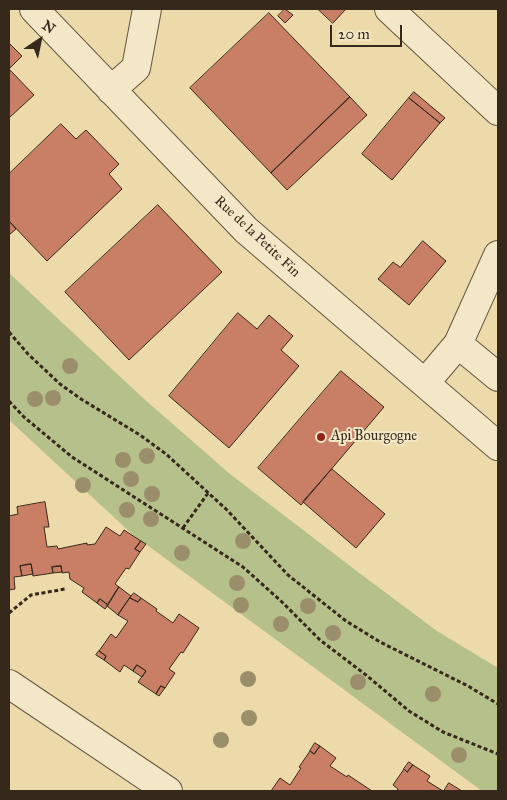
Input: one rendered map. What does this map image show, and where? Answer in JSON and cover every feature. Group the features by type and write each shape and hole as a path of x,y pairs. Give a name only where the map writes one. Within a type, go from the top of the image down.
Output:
{"street":[{"name":"Rue de la Petite Fin","path":"34,9 246,230 498,446"},
{"path":"111,90 136,68 147,9"},
{"path":"389,9 498,111"},
{"path":"425,383 458,344 498,255"},
{"path":"458,344 498,377"},
{"path":"9,684 168,791"}],"path":[{"path":"9,332 28,354 60,384 140,435 166,454 227,510 288,575 346,621 380,642 468,686 498,704"},
{"path":"9,401 24,417 72,457 243,567 320,640 409,711 443,732 498,754"},
{"path":"183,528 208,493"},
{"path":"9,613 31,595 65,589"}],"green space":[{"path":"9,273 143,398 230,474 437,631 498,668 498,791 482,791 132,534 9,420"}],"building":[{"path":"285,9 293,15 285,23 278,16"},
{"path":"318,9 346,9 333,23"},
{"path":"269,13 350,97 271,173 190,88"},
{"path":"9,43 22,56 9,69"},
{"path":"9,69 34,95 9,118"},
{"path":"414,92 445,118 440,123 409,98"},
{"path":"350,97 367,115 287,190 271,173"},
{"path":"409,98 440,123 392,180 362,154"},
{"path":"61,124 76,139 86,130 119,164 109,174 122,189 47,261 9,221 9,174"},
{"path":"158,205 222,272 129,360 65,292"},
{"path":"9,221 16,229 9,235"},
{"path":"423,241 446,261 409,305 378,279 393,262 400,267"},
{"path":"238,313 257,329 269,315 293,336 281,350 299,366 229,448 169,396"},
{"name":"Api Bourgogne","path":"341,371 384,407 301,505 258,468"},
{"path":"332,469 385,514 356,548 303,502"},
{"path":"45,502 49,527 44,527 47,547 57,546 58,549 87,543 87,545 95,544 106,527 120,536 124,530 141,541 135,549 140,552 129,569 126,568 115,584 119,587 108,605 100,599 97,603 82,592 84,588 70,579 69,572 62,573 61,566 52,567 53,573 33,576 31,564 20,566 22,576 14,577 15,589 9,590 9,516 18,514 17,507"},
{"path":"141,541 146,544 140,552 135,549"},
{"path":"31,564 33,574 22,576 20,566"},
{"path":"61,566 62,572 53,573 52,567"},
{"path":"119,587 131,596 118,615 107,606"},
{"path":"134,593 141,598 138,602 130,598"},
{"path":"130,598 138,602 141,598 173,623 179,614 199,628 183,653 181,652 169,669 175,673 165,688 161,686 156,694 138,682 146,671 137,665 133,671 124,665 120,672 104,660 106,656 99,651 111,634 116,638 128,621 118,615"},
{"path":"100,599 108,605 105,609 97,603"},
{"path":"99,651 106,656 104,660 96,655"},
{"path":"137,665 146,671 142,677 133,671"},
{"path":"161,686 165,688 159,696 156,694"},
{"path":"315,743 320,746 314,754 310,751"},
{"path":"320,746 336,758 330,766 372,791 271,791 280,778 290,785 310,751 314,754"},
{"path":"409,762 413,765 407,772 404,769"},
{"path":"413,765 430,776 427,781 443,791 397,791 398,789 393,785 404,769 407,772"},
{"path":"449,783 462,791 444,791"}],"place":[{"name":"Api Bourgogne","path":"321,437"}]}
